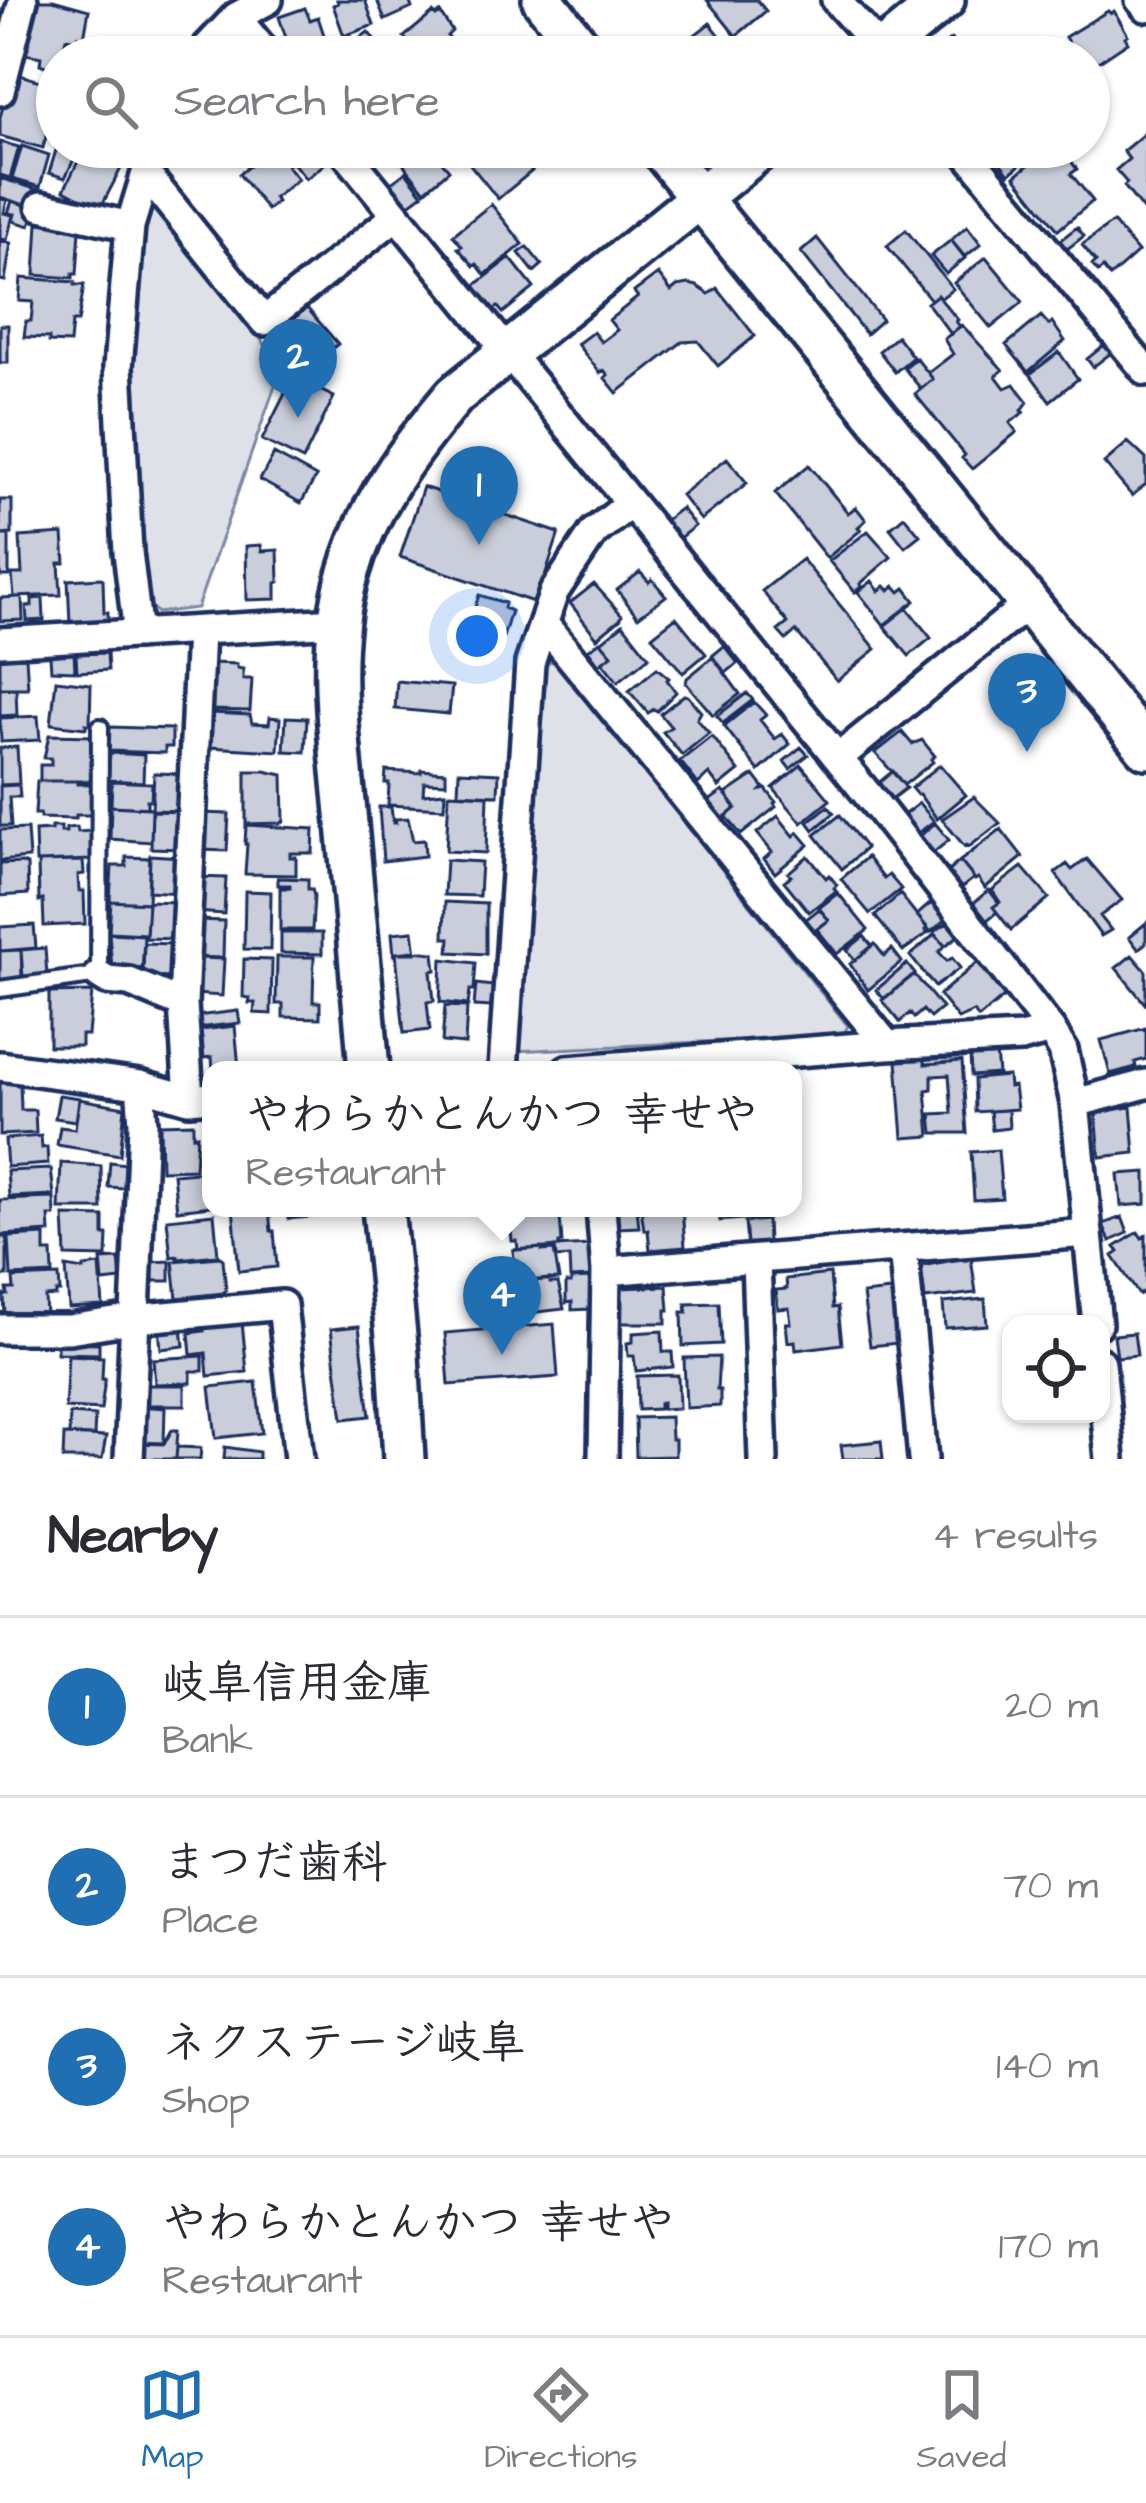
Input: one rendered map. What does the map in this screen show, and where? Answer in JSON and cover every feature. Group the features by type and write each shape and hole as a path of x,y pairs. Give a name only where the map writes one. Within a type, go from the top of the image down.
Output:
{"street":[{"path":"0,91 23,0"},
{"path":"218,36 236,17 268,0"},
{"path":"543,0 571,36"},
{"path":"836,0 865,36"},
{"path":"903,36 944,0"},
{"path":"1140,0 1146,7"},
{"path":"236,17 252,36"},
{"path":"139,634 128,552 118,368 130,226 148,168"},
{"path":"156,168 264,321 396,216"},
{"path":"358,168 838,758 1051,1030 1063,1050 1075,1103 1096,1315"},
{"path":"676,168 1146,748"},
{"path":"368,1061 338,723 338,622 366,524 422,434 455,395 737,168"},
{"path":"979,168 1146,371"},
{"path":"41,206 130,226"},
{"path":"504,1061 530,663 554,592 594,532 629,504"},
{"path":"838,758 1029,604"},
{"path":"0,642 338,622"},
{"path":"544,623 887,1045"},
{"path":"0,1066 200,1098 183,1004 200,631"},
{"path":"99,975 183,1004"},
{"path":"697,1061 1021,1038 1051,1030"},
{"path":"1075,1103 1146,1084"},
{"path":"129,1459 143,1123 140,1085"},
{"path":"384,1217 404,1459"},
{"path":"602,1217 606,1270 603,1459"},
{"path":"606,1270 1088,1233"},
{"path":"903,1248 923,1459"},
{"path":"756,1259 763,1459"},
{"path":"0,1329 69,1329 282,1305 299,1459"},
{"path":"1107,1423 1110,1459"}],"lane":[{"path":"0,989 99,975 100,727"}],"shaded area":[{"path":"147,210 158,210 282,366 197,608 157,613 147,602 134,359"},
{"path":"554,661 848,1026 843,1035 516,1051 545,663"}],"building":[{"path":"38,0 89,10 84,36 36,36 36,56 26,54"},
{"path":"337,0 365,0 374,25 344,36 333,5"},
{"path":"377,0 409,0 412,8 385,20"},
{"path":"707,0 757,0 766,11 736,36"},
{"path":"305,8 310,20 318,17 324,36 285,36 279,17"},
{"path":"1114,11 1128,42 1110,54 1110,36 1067,36"},
{"path":"433,13 440,13 452,31 447,36 405,36"},
{"path":"710,23 720,36 693,36"},
{"path":"20,75 36,80 36,146 0,136 6,96 13,99"},
{"path":"1146,132 1146,214 1116,170 1129,159 1123,151"},
{"path":"0,142 19,147 10,178 0,175"},
{"path":"22,146 36,151 36,168 45,168 40,187 12,179"},
{"path":"51,168 70,168 65,178 49,173"},
{"path":"75,168 121,168 100,209 64,190"},
{"path":"247,168 289,168 298,179 267,210 239,174"},
{"path":"297,168 319,168 306,179"},
{"path":"406,168 447,168 449,170 425,191"},
{"path":"473,168 530,168 532,171 498,199"},
{"path":"1025,168 1076,168 1071,174 1093,201 1058,230 1015,176"},
{"path":"406,172 423,194 407,206 390,184"},
{"path":"0,178 39,190 34,208 0,197"},
{"path":"0,199 7,200 4,213 13,215 7,240 0,239"},
{"path":"12,201 35,208 30,226 13,221 15,214 8,213"},
{"path":"491,204 523,244 485,275 458,248 462,246 453,235"},
{"path":"1113,222 1138,252 1110,277 1103,268 1098,272 1082,245"},
{"path":"38,223 80,230 73,278 35,275"},
{"path":"967,226 981,244 965,257 951,240"},
{"path":"1077,227 1084,236 1066,250 1059,241"},
{"path":"906,230 953,289 940,299 937,295 931,300 887,246"},
{"path":"817,238 882,320 866,334 801,252"},
{"path":"951,240 965,258 946,274 931,256"},
{"path":"0,241 11,243 5,281 0,280"},
{"path":"527,247 542,265 534,272 519,253"},
{"path":"986,257 1023,302 991,328 954,283"},
{"path":"510,258 534,288 503,313 498,307 492,311 473,287"},
{"path":"658,274 671,291 689,284 709,294 717,288 755,336 718,366 698,341 682,342 617,393 604,370 600,373 577,344 593,332 601,342 617,330 609,320"},
{"path":"21,278 84,285 70,343 24,337 33,302 19,301"},
{"path":"937,295 958,320 960,326 951,334 927,303"},
{"path":"307,308 338,344 314,362 285,325"},
{"path":"1041,316 1049,325 1052,322 1065,341 1028,372 1006,345"},
{"path":"0,325 8,325 8,363 0,363"},
{"path":"962,325 1003,370 996,376 1005,388 1014,384 1028,402 1010,423 1017,432 972,469 915,394 933,379 928,373 953,354 944,339"},
{"path":"897,336 913,357 895,372 879,351"},
{"path":"1104,345 1111,353 1093,367 1087,359"},
{"path":"1059,352 1078,379 1050,401 1030,374"},
{"path":"916,358 933,379 921,389 904,368"},
{"path":"293,377 334,397 303,460 262,440"},
{"path":"1128,442 1146,459 1146,484 1132,496 1104,463"},
{"path":"274,454 316,477 301,503 260,480"},
{"path":"727,458 747,483 701,520 681,495"},
{"path":"809,465 848,513 856,507 866,520 858,527 861,530 827,558 775,493"},
{"path":"423,487 559,533 536,603 400,557"},
{"path":"0,500 12,500 12,534 0,535"},
{"path":"681,508 695,526 678,539 664,521"},
{"path":"904,516 920,535 905,547 890,528"},
{"path":"868,531 891,557 855,592 829,561"},
{"path":"63,534 61,595 14,597 12,574 22,574 20,537"},
{"path":"0,535 9,535 9,576 0,576"},
{"path":"261,545 262,551 278,550 276,599 247,600 246,546"},
{"path":"802,559 876,649 837,681 796,631 786,640 778,631 788,623 762,591"},
{"path":"640,572 666,596 638,617 617,590"},
{"path":"101,578 108,623 70,624 68,580"},
{"path":"872,581 879,591 885,586 889,590 895,586 900,592 905,588 915,601 884,625 858,592"},
{"path":"594,584 622,615 597,638 570,603"},
{"path":"479,595 505,603 504,608 511,611 502,641 467,632"},
{"path":"22,597 23,620 0,621 0,598"},
{"path":"43,598 44,620 27,621 26,606 32,606 32,599"},
{"path":"907,608 931,638 909,656 884,626"},
{"path":"676,617 706,654 683,673 652,636"},
{"path":"623,624 649,657 618,682 602,662 612,655 601,642"},
{"path":"600,641 612,655 599,665 588,650"},
{"path":"724,646 738,663 726,673 712,656"},
{"path":"74,653 75,671 51,670 50,656"},
{"path":"107,653 108,670 77,672 76,654"},
{"path":"26,657 28,688 0,688 0,658"},
{"path":"713,657 740,694 713,715 686,683"},
{"path":"211,663 237,664 243,669 243,679 252,679 250,711 209,710"},
{"path":"657,668 676,692 657,711 648,713 629,691"},
{"path":"56,680 91,684 90,725 86,728 51,724"},
{"path":"397,681 452,686 449,714 395,709"},
{"path":"16,688 17,715 0,716 0,689"},
{"path":"747,693 753,700 723,723 717,716"},
{"path":"684,695 701,712 697,719 709,733 682,755 663,732 671,727 660,714"},
{"path":"754,702 766,715 760,720 775,739 782,734 790,744 759,771 724,726"},
{"path":"211,713 250,715 252,723 269,724 270,717 280,718 278,751 209,747"},
{"path":"38,716 40,740 1,742 0,718"},
{"path":"286,717 307,718 305,752 284,751"},
{"path":"110,727 172,729 172,747 165,747 165,753 109,751"},
{"path":"902,732 912,744 922,740 935,756 904,785 875,753"},
{"path":"49,735 93,736 94,781 40,781 40,765 51,765 51,758 44,758"},
{"path":"712,736 739,771 719,787 709,774 698,784 680,761"},
{"path":"17,747 19,784 0,785 0,748"},
{"path":"801,747 808,755 790,769 784,761"},
{"path":"110,753 144,755 143,782 108,780"},
{"path":"801,765 830,800 802,823 773,788"},
{"path":"940,765 966,795 937,819 911,788"},
{"path":"246,771 283,775 284,821 246,824"},
{"path":"386,771 446,772 446,783 424,782 423,794 445,792 444,808 388,805"},
{"path":"459,771 499,773 498,795 458,793"},
{"path":"893,771 906,788 889,801 876,785"},
{"path":"154,773 184,774 183,811 152,810"},
{"path":"754,775 776,807 741,835 726,816 736,808 726,794"},
{"path":"37,781 94,784 94,815 40,818 35,814"},
{"path":"112,781 152,783 147,808 111,806"},
{"path":"19,785 20,797 9,797 11,826 0,826 0,786"},
{"path":"723,791 736,808 723,819 709,801"},
{"path":"449,793 488,795 486,853 446,851"},
{"path":"974,797 1000,823 965,847 942,819"},
{"path":"919,803 934,821 916,835 901,817"},
{"path":"111,806 152,808 151,842 110,839"},
{"path":"828,806 834,813 814,830 808,822"},
{"path":"379,807 391,807 393,823 408,818 413,841 424,840 425,856 383,861"},
{"path":"152,811 182,812 181,849 151,848"},
{"path":"201,813 229,814 227,851 199,850"},
{"path":"840,815 866,848 842,869 815,835"},
{"path":"778,816 794,836 798,832 809,845 775,873 764,859 772,852 757,833"},
{"path":"935,823 949,840 932,854 918,838"},
{"path":"246,825 314,829 313,853 290,853 296,857 296,875 245,874"},
{"path":"61,827 61,832 77,827 78,832 91,831 92,860 36,862 35,831"},
{"path":"27,829 29,858 0,861 0,830"},
{"path":"1001,829 1023,857 985,888 960,861"},
{"path":"150,855 181,857 179,893 148,891"},
{"path":"808,856 837,885 836,891 809,912 784,881"},
{"path":"126,857 150,858 148,903 110,901 112,866 126,866"},
{"path":"867,857 884,879 889,875 901,889 870,914 841,879"},
{"path":"1087,859 1122,900 1100,916 1111,930 1101,936 1055,873 1067,864 1072,870"},
{"path":"446,860 481,862 479,896 444,895"},
{"path":"83,861 84,874 78,875 79,891 84,891 85,924 44,926 38,862"},
{"path":"960,861 974,878 959,890 946,873"},
{"path":"0,864 27,865 28,894 0,896"},
{"path":"1022,867 1049,898 1011,930 993,907 1000,902 992,890"},
{"path":"197,877 226,878 224,914 195,912"},
{"path":"278,878 308,879 314,896 312,930 280,930 280,888 290,885 278,885"},
{"path":"989,890 999,903 993,907 997,912 985,922 971,905"},
{"path":"245,891 271,892 270,950 244,949"},
{"path":"838,893 868,930 837,954 817,929 829,920 819,908"},
{"path":"900,894 928,933 903,951 875,916"},
{"path":"111,901 148,903 146,934 109,932"},
{"path":"148,901 177,902 176,939 146,938"},
{"path":"445,902 486,904 486,954 449,952 450,938 444,938"},
{"path":"931,903 945,920 931,932 917,915"},
{"path":"819,909 829,920 814,932 805,920"},
{"path":"195,920 224,921 223,958 194,957"},
{"path":"947,923 958,936 945,946 934,932"},
{"path":"1146,923 1146,943 1138,949 1129,937"},
{"path":"34,925 36,948 0,951 0,927"},
{"path":"413,931 416,953 394,955 392,933"},
{"path":"109,933 144,935 142,974 112,967"},
{"path":"281,933 322,933 322,954 281,953"},
{"path":"935,934 945,946 939,952 960,968 935,987 910,956"},
{"path":"864,936 872,946 855,960 847,950"},
{"path":"144,943 173,944 172,978 143,977"},
{"path":"875,944 884,956 892,949 902,962 868,990 850,964"},
{"path":"45,948 47,975 23,977 21,950"},
{"path":"21,950 22,978 0,980 0,951"},
{"path":"396,953 434,953 434,1001 427,1002 430,1030 404,1033"},
{"path":"1132,955 1146,971 1146,1005 1116,968"},
{"path":"277,957 314,957 313,1002 320,1002 320,1018 283,1017 283,1004 276,1004"},
{"path":"196,958 224,959 222,996 194,994"},
{"path":"244,959 272,960 271,1014 254,1013 255,1003 243,997"},
{"path":"442,959 476,963 468,1005 440,1002"},
{"path":"978,962 1005,996 979,1018 973,1012 958,1019 939,995"},
{"path":"907,964 915,974 884,999 876,990"},
{"path":"914,974 942,1008 930,1018 923,1010 900,1022 882,1000"},
{"path":"476,984 493,986 491,1007 474,1006"},
{"path":"92,992 88,1035 81,1035 81,1046 49,1046 49,993"},
{"path":"445,1006 467,1007 465,1044 442,1042"},
{"path":"238,1011 240,1023 197,1028 196,1016"},
{"path":"235,1026 238,1061 204,1058 201,1030"},
{"path":"1146,1028 1146,1059 1110,1074 1101,1040"},
{"path":"996,1053 998,1074 971,1076 970,1055"},
{"path":"925,1059 925,1064 962,1061 967,1133 933,1133 931,1114 952,1113 949,1075 932,1076 932,1089 926,1090 930,1136 903,1138 897,1061"},
{"path":"1008,1076 1017,1109 975,1112 974,1079"},
{"path":"20,1082 21,1110 35,1110 36,1133 0,1135 0,1083"},
{"path":"59,1095 80,1098 76,1121 55,1118"},
{"path":"79,1099 125,1107 120,1155 57,1145 60,1127 75,1129"},
{"path":"1131,1107 1135,1153 1100,1157 1096,1112"},
{"path":"1008,1110 1009,1128 992,1130 990,1111"},
{"path":"193,1123 195,1169 161,1170 160,1124"},
{"path":"41,1136 48,1164 7,1167 5,1139"},
{"path":"998,1150 1002,1198 974,1200 971,1152"},
{"path":"110,1162 126,1164 124,1188 108,1187"},
{"path":"61,1163 101,1166 102,1209 59,1209"},
{"path":"51,1169 54,1195 9,1197 7,1171"},
{"path":"202,1172 202,1207 177,1210 173,1174"},
{"path":"1146,1172 1146,1204 1121,1206 1118,1174"},
{"path":"54,1198 50,1232 0,1235 0,1200"},
{"path":"64,1216 104,1217 107,1257 66,1256"},
{"path":"214,1217 218,1255 171,1257 167,1219"},
{"path":"234,1217 270,1217 277,1267 239,1271"},
{"path":"560,1217 562,1243 518,1250 510,1221"},
{"path":"616,1217 638,1217 639,1227 617,1228"},
{"path":"642,1217 683,1217 685,1247 650,1250 648,1230 644,1230"},
{"path":"720,1217 756,1218 720,1221"},
{"path":"1122,1217 1128,1233 1110,1241 1103,1224"},
{"path":"767,1220 768,1242 747,1244 745,1222"},
{"path":"1138,1232 1142,1238 1146,1235 1146,1290 1139,1295 1113,1256 1119,1252 1115,1247"},
{"path":"45,1235 53,1274 11,1276 9,1237"},
{"path":"0,1237 7,1237 7,1276 0,1276"},
{"path":"589,1245 591,1277 570,1278 569,1257 556,1258 555,1247"},
{"path":"513,1250 554,1250 559,1279 516,1282"},
{"path":"220,1257 223,1293 177,1298 173,1261"},
{"path":"971,1257 976,1293 925,1299 921,1266"},
{"path":"119,1259 121,1280 103,1282 101,1260"},
{"path":"170,1261 170,1281 153,1281 152,1262"},
{"path":"100,1265 103,1306 69,1308 66,1267 84,1270"},
{"path":"830,1274 842,1344 796,1350 795,1341 788,1342 789,1308 778,1309 776,1290 787,1289 786,1279"},
{"path":"59,1276 60,1292 45,1297 46,1316 5,1317 4,1295 7,1289 14,1289 13,1278"},
{"path":"591,1278 590,1309 572,1310 572,1302 566,1303 566,1283"},
{"path":"550,1279 558,1283 564,1309 519,1314 516,1282"},
{"path":"667,1286 666,1323 620,1323 621,1288"},
{"path":"891,1291 898,1343 870,1346 863,1294"},
{"path":"985,1299 987,1325 945,1328 943,1303"},
{"path":"719,1303 721,1344 683,1346 686,1304"},
{"path":"242,1322 247,1372 208,1376 206,1353 191,1355 189,1333 204,1331 203,1326"},
{"path":"554,1324 558,1377 449,1385 445,1333"},
{"path":"359,1326 370,1416 343,1419 331,1329"},
{"path":"182,1327 184,1346 161,1349 159,1329"},
{"path":"662,1331 663,1352 672,1352 673,1367 636,1371 634,1356 628,1356 627,1343 633,1342 633,1333"},
{"path":"1134,1333 1137,1355 1117,1357 1114,1335"},
{"path":"57,1342 99,1343 99,1354 57,1353"},
{"path":"68,1355 103,1357 101,1410 65,1408"},
{"path":"203,1356 203,1371 191,1371 191,1383 155,1384 153,1359"},
{"path":"719,1357 720,1406 686,1408 684,1358"},
{"path":"678,1375 679,1408 662,1409 662,1402 659,1409 638,1410 637,1376"},
{"path":"256,1382 262,1433 216,1438 210,1387"},
{"path":"141,1385 185,1385 185,1405 140,1403"},
{"path":"140,1406 165,1408 164,1443 138,1442"},
{"path":"70,1414 95,1416 94,1436 69,1435"},
{"path":"670,1417 675,1456 636,1457 635,1418"},
{"path":"172,1430 178,1430 176,1459 137,1459 138,1443 164,1444"},
{"path":"64,1435 106,1437 102,1459 63,1459"},
{"path":"881,1441 883,1459 843,1459 841,1445"},
{"path":"177,1447 201,1448 200,1459 176,1459"},
{"path":"225,1447 259,1452 259,1459 224,1459"}],"place":[{"name":"まつだ歯科","path":"298,418"},
{"name":"岐阜信用金庫","path":"479,545"},
{"name":"ネクステージ岐阜","path":"1027,752"},
{"name":"やわらかとんかつ 幸せや","path":"502,1355"}]}
